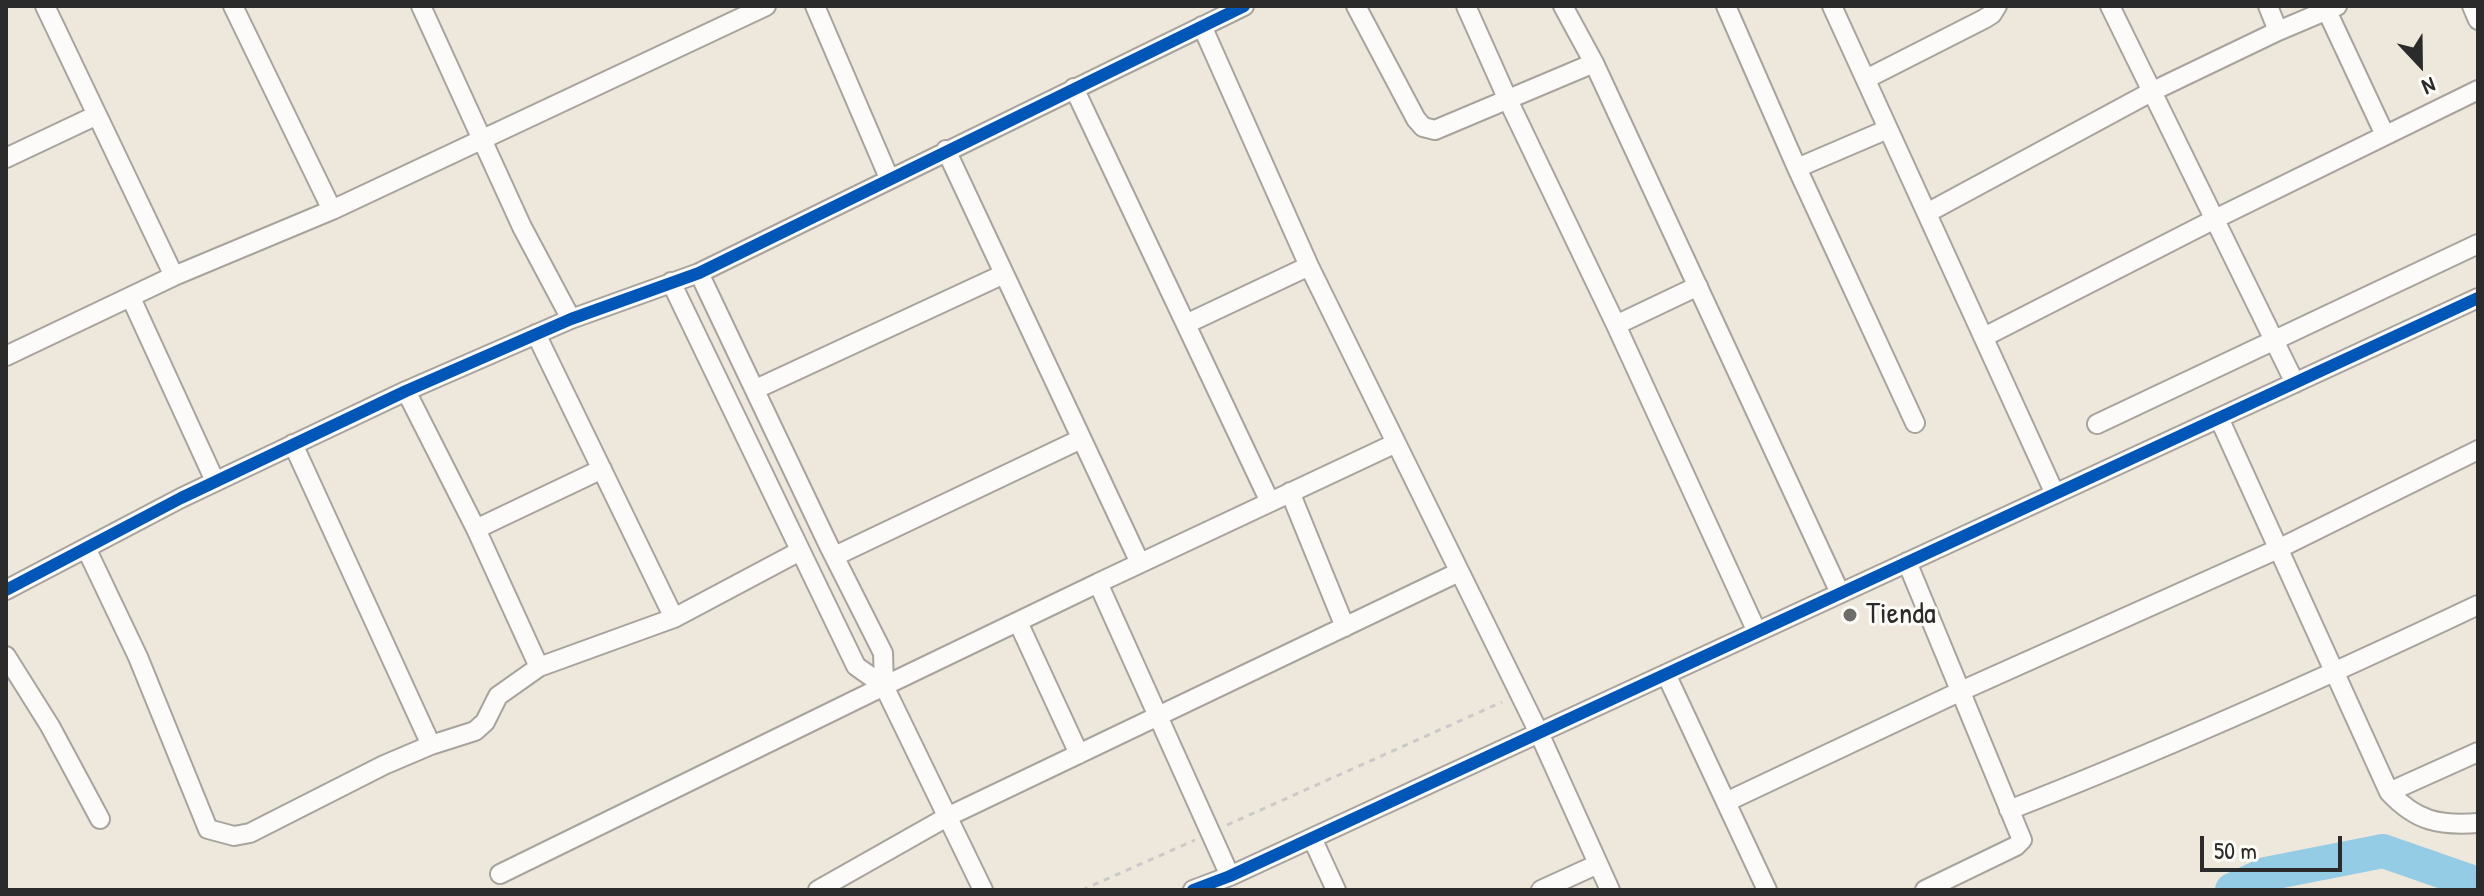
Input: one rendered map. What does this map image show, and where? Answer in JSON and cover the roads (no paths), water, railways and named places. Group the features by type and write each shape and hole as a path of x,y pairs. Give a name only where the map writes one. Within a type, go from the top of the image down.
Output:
{"street":[{"path":"45,6 174,276"},
{"path":"233,6 332,210"},
{"path":"421,6 522,227 571,319"},
{"path":"6,356 174,276 332,210 766,6"},
{"path":"815,6 889,178"},
{"path":"6,590 293,444 571,319 699,273 1244,6"},
{"path":"1356,6 1416,119 1423,127 1435,130 1594,63"},
{"path":"1466,6 1757,632"},
{"path":"1563,6 1594,63 1840,593"},
{"path":"1726,6 1915,423"},
{"path":"1832,6 2055,494"},
{"path":"1866,79 1984,19 1997,6"},
{"path":"2110,6 2295,383"},
{"path":"2268,6 2278,31"},
{"path":"2472,6 2478,20"},
{"path":"1927,213 2151,92 2332,8 2385,135"},
{"path":"1202,26 1309,266 1539,733 1610,890"},
{"path":"1074,88 1270,502"},
{"path":"1984,337 2478,90"},
{"path":"6,158 97,115"},
{"path":"1797,168 1888,129"},
{"path":"946,150 1140,563"},
{"path":"2097,424 2478,244"},
{"path":"1186,324 1309,266"},
{"path":"699,273 883,653 884,686 983,890"},
{"path":"756,389 1004,274"},
{"path":"671,282 856,666 884,686"},
{"path":"1616,325 1698,286"},
{"path":"131,298 215,481"},
{"path":"1193,890 1230,876 2478,298"},
{"path":"536,334 674,618"},
{"path":"406,391 476,529 539,667"},
{"path":"2219,418 2389,792 2404,809 2426,820 2478,823"},
{"path":"835,556 1081,439"},
{"path":"500,874 1098,583 1396,443"},
{"path":"293,444 431,745"},
{"path":"1726,802 1961,691 2278,549 2478,450"},
{"path":"476,529 602,469"},
{"path":"1290,492 1345,627"},
{"path":"86,548 138,657 208,829 234,836 250,833 371,771 431,745 475,731 485,722 498,696 539,667 674,618 800,551"},
{"path":"1907,562 2021,837 2020,844 1925,890"},
{"path":"818,890 947,817 1459,572"},
{"path":"1098,583 1230,876"},
{"path":"2009,810 2101,774 2335,673 2478,605"},
{"path":"1018,622 1079,754"},
{"path":"6,656 50,726 100,819"},
{"path":"1666,674 1767,890"},
{"path":"2389,792 2478,752"},
{"path":"1312,838 1336,890"},
{"path":"1541,890 1598,864"}],"waterway":[{"path":"2232,890 2266,874 2383,851 2478,884"}],"place":[{"name":"Tienda","path":"1850,615"}]}
